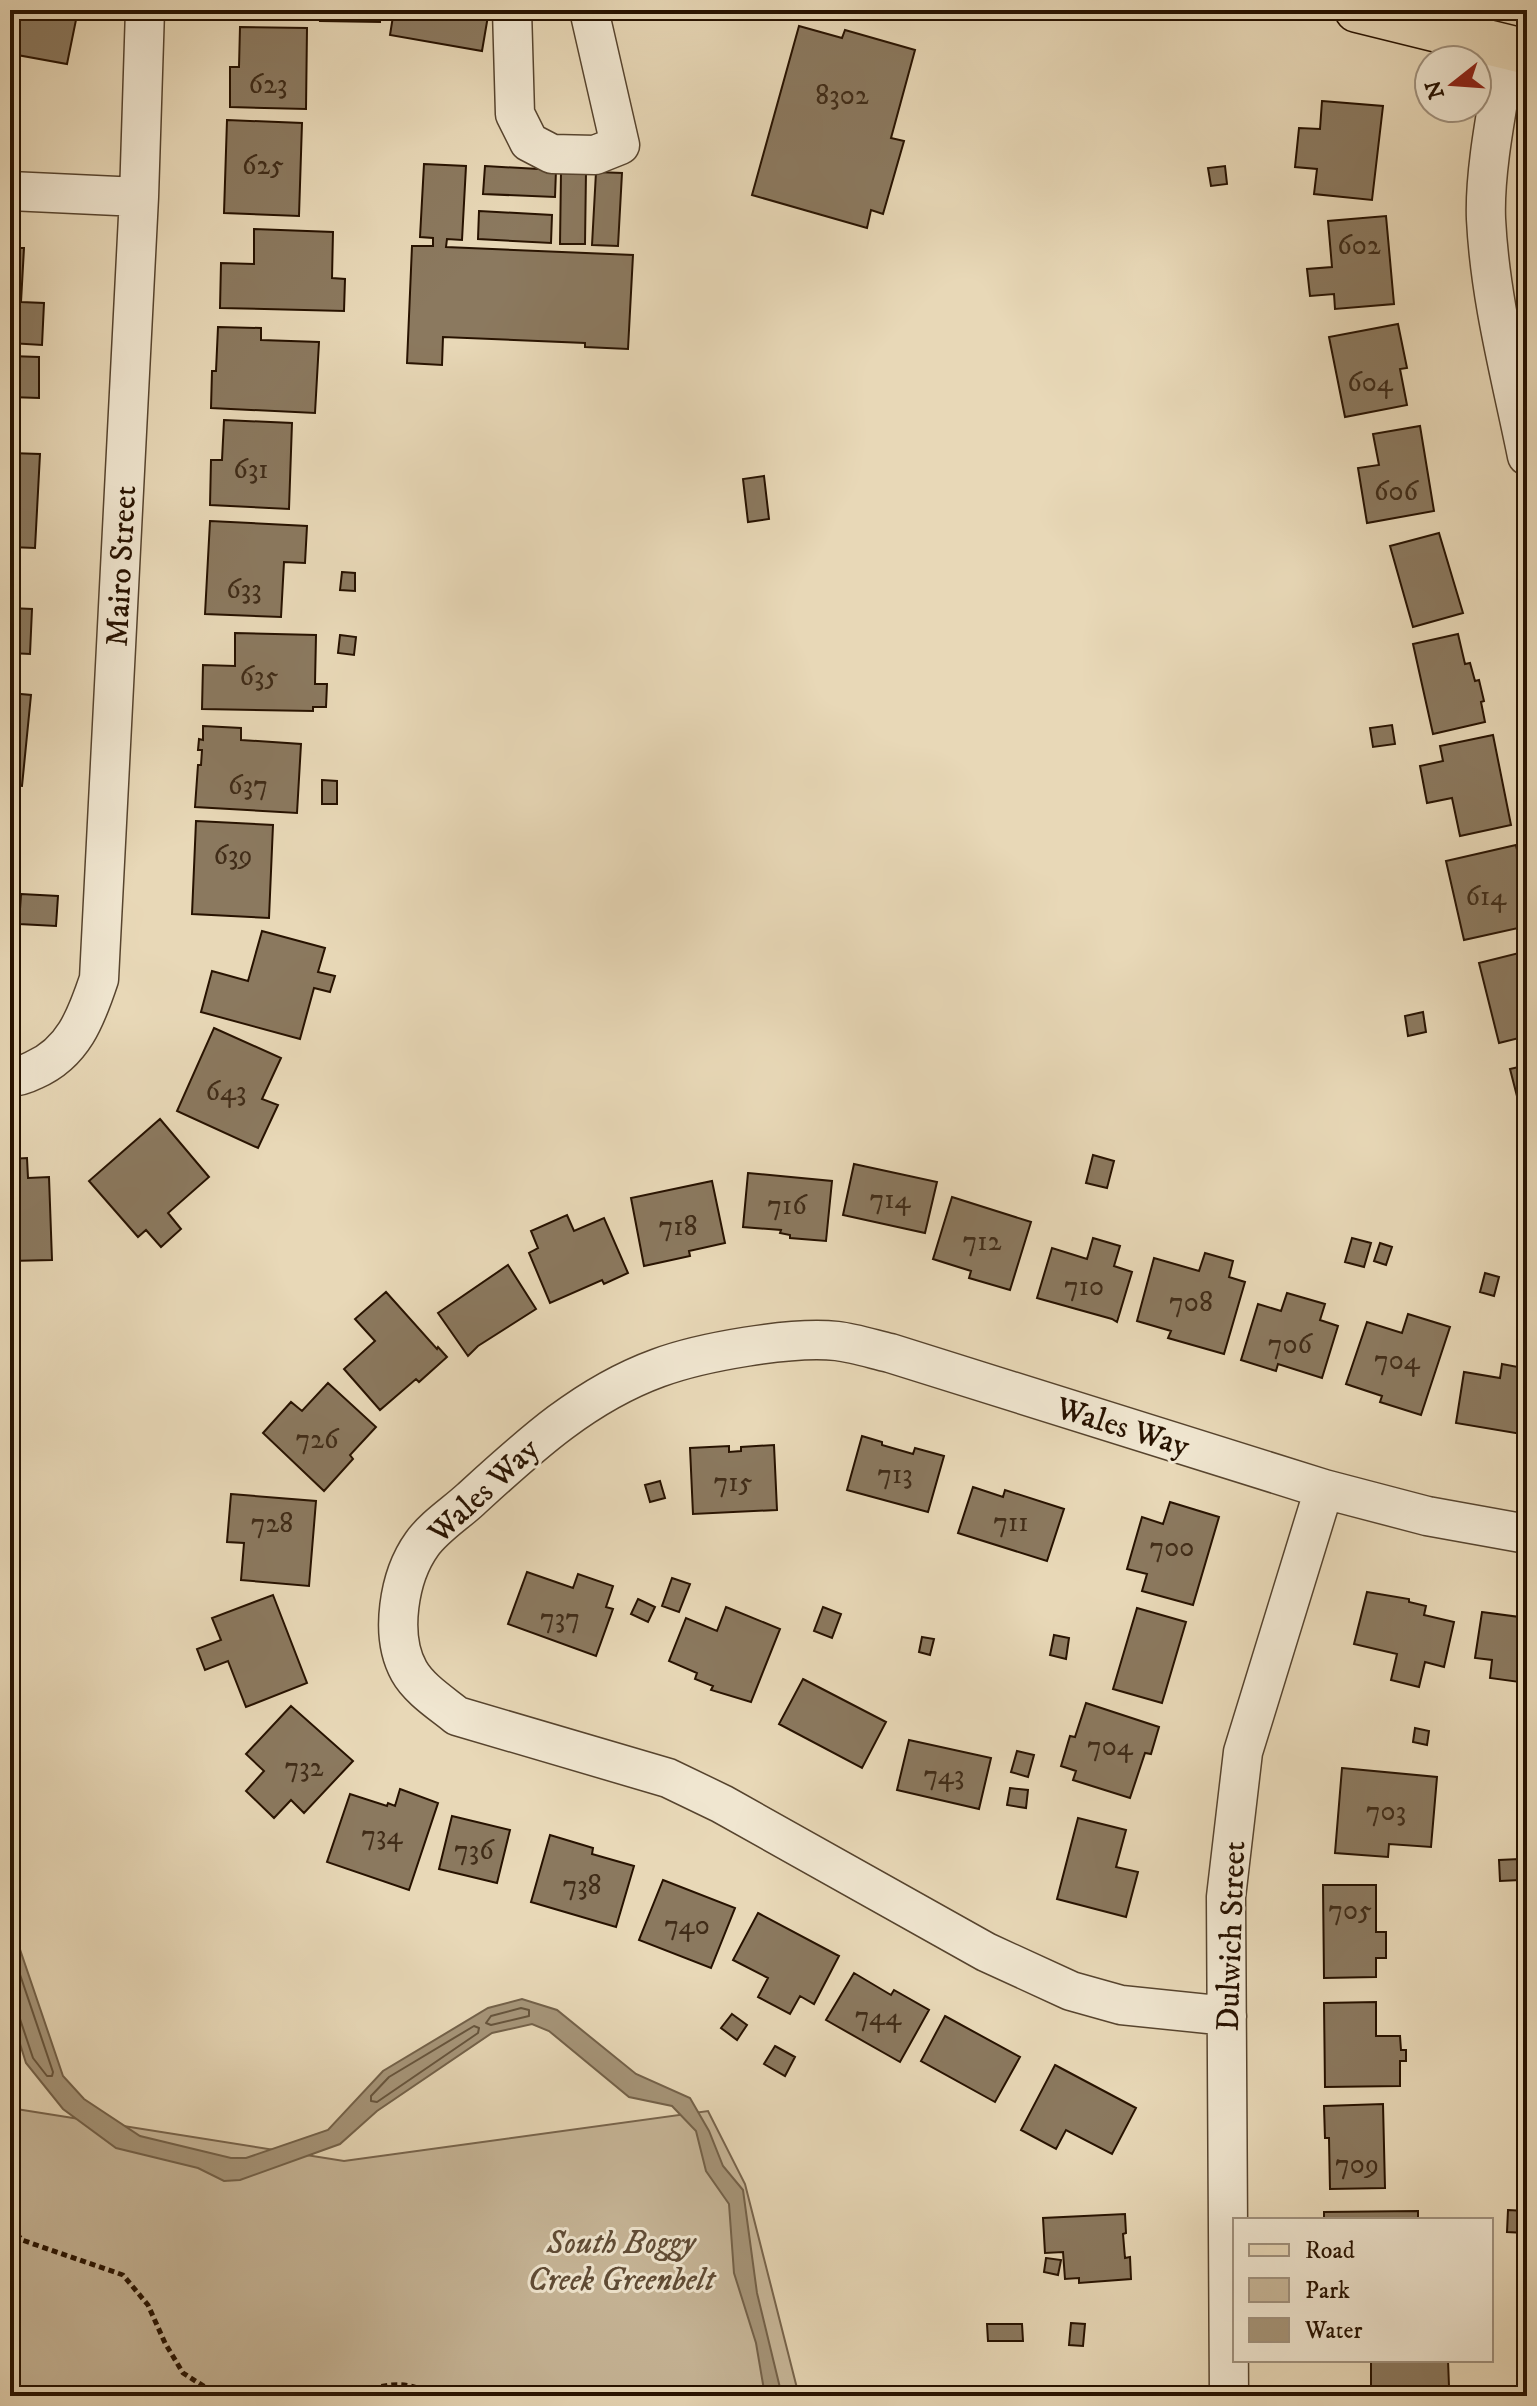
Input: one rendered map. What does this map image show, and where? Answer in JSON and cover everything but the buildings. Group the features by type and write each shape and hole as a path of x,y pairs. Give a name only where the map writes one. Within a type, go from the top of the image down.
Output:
{"main road":[{"path":"1357,10 1434,20 1517,50"}],"street":[{"name":"Mairo Street","path":"10,1077 19,1077 47,1064 71,1044 87,1015 99,979 139,197 145,10"},
{"path":"512,10 515,114 529,142 552,154 595,155 620,145 589,10"},
{"path":"1517,50 1492,151 1486,217 1495,307 1527,456"},
{"path":"10,191 139,197"},
{"name":"Wales Way","path":"1227,2016 1121,2005 1071,1991 986,1952 722,1804 668,1778 457,1716 431,1695 409,1671 401,1646 397,1612 405,1580 423,1543 532,1443 572,1412 616,1385 660,1367 706,1354 763,1345 836,1341 890,1353 1324,1489 1427,1516 1527,1534"},
{"name":"Dulwich Street","path":"1229,2396 1226,1897 1243,1752 1324,1489"}],"path":[{"path":"10,2226 22,2240 123,2275 148,2305 183,2373 219,2396"},
{"path":"353,2396 387,2383 426,2391 434,2396"}],"green space":[{"name":"South Boggy Creek Greenbelt","path":"10,2108 344,2161 708,2111 745,2184 799,2396 10,2396"}],"water":[{"path":"10,1920 63,2076 84,2099 140,2136 231,2158 246,2158 328,2130 383,2071 488,2008 522,1999 557,2010 636,2074 690,2098 709,2131 723,2166 743,2190 757,2293 782,2396 765,2396 756,2343 734,2273 729,2204 706,2171 696,2131 672,2106 629,2097 549,2031 532,2024 492,2033 377,2111 340,2144 240,2180 224,2181 198,2168 116,2148 63,2109 26,2063 10,2012"}]}
